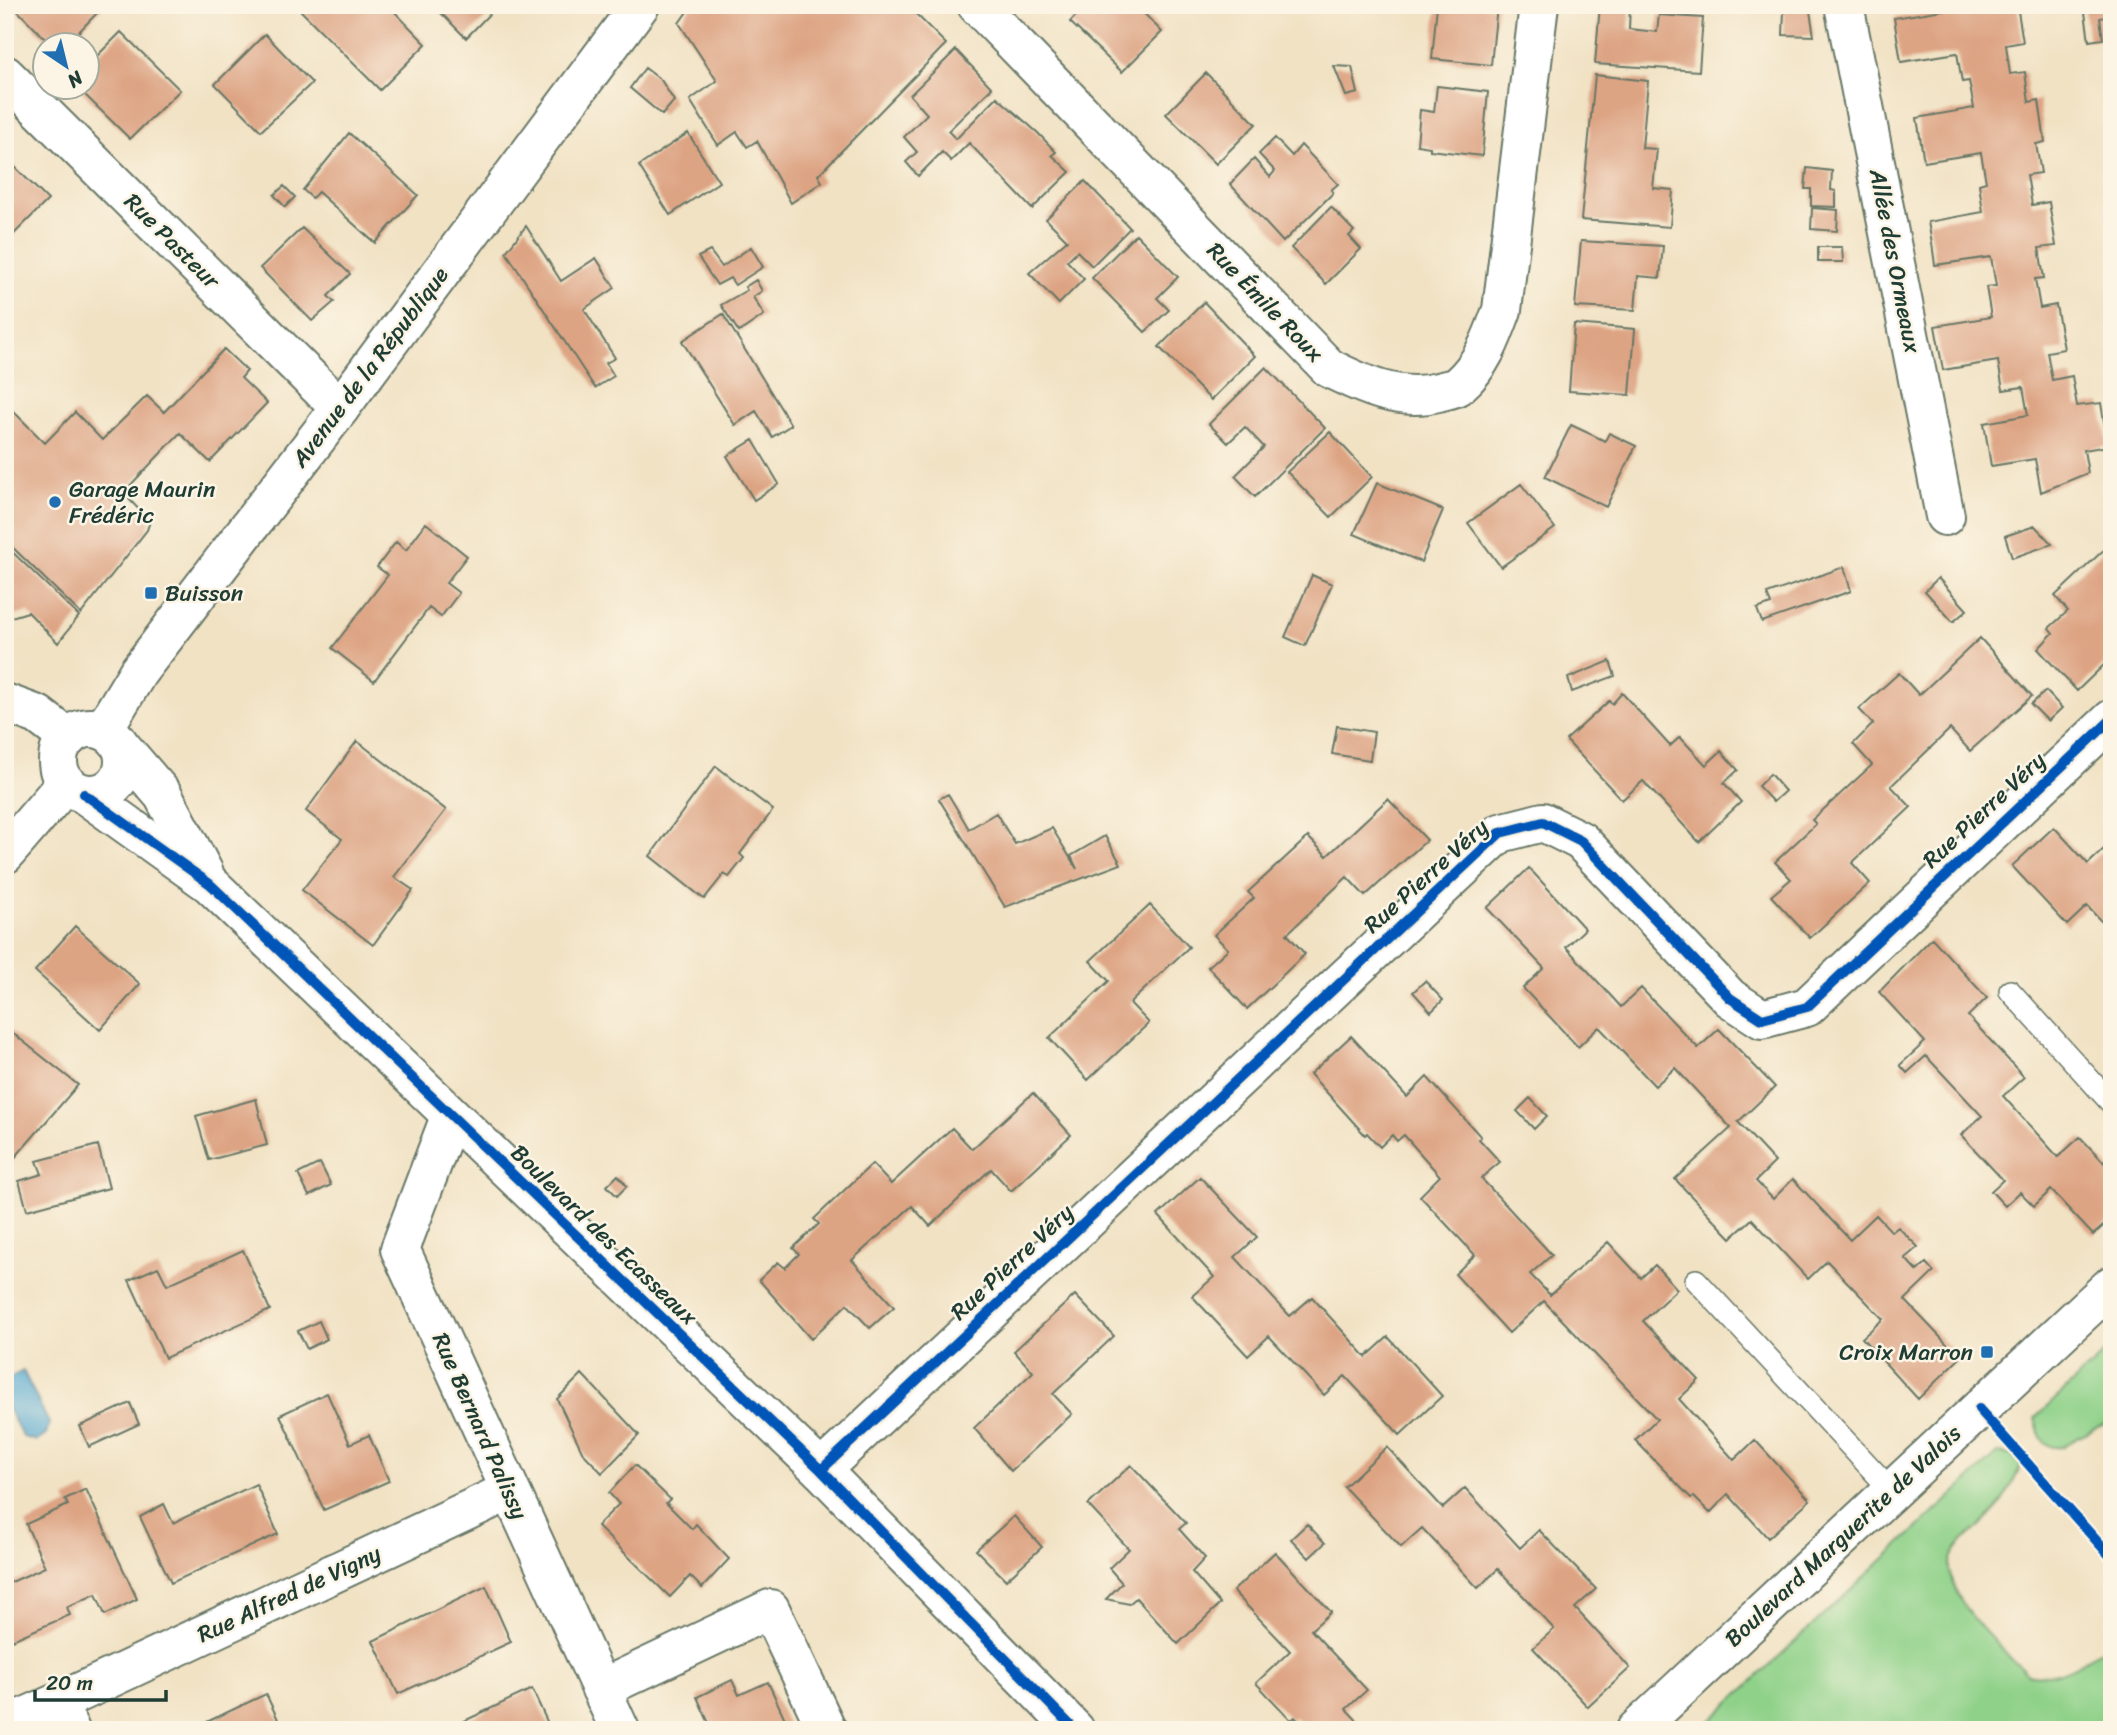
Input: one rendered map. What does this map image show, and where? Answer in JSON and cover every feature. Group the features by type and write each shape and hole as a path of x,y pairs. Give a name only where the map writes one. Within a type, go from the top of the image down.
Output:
{"street":[{"name":"Avenue de la République","path":"96,737 138,671 340,408 640,5"},
{"name":"Rue Émile Roux","path":"977,5 1329,368 1363,385 1402,395 1431,394 1457,387 1487,350 1502,310 1539,5"},
{"name":"Allée des Ormeaux","path":"1844,5 1945,516"},
{"name":"Rue Pasteur","path":"5,75 340,408"},
{"name":"Boulevard des Ecasseaux","path":"5,703 96,737 163,795 210,884"},
{"name":"Rue Pierre Véry","path":"821,1470 1500,833 1543,822 1581,841 1730,998 1762,1019 1807,1007 2112,719"},
{"path":"5,854 75,789 106,791 121,776 124,765 96,737 61,746 58,765 75,789"},
{"name":"Boulevard des Ecasseaux","path":"75,789 210,884 821,1470 1075,1730"},
{"name":"Rue Bernard Palissy","path":"450,1117 400,1249 620,1730"},
{"name":"Boulevard Marguerite de Valois","path":"1636,1730 2112,1285"},
{"name":"Rue Alfred de Vigny","path":"5,1726 64,1716 509,1491"},
{"path":"601,1689 770,1609 827,1730"}],"lane":[{"path":"2010,990 2112,1104"},
{"path":"1696,1280 1891,1490"}],"green space":[{"path":"2112,1346 2112,1420 2061,1447 2050,1446 2042,1439 2035,1418"},
{"path":"1998,1453 2012,1455 2021,1465 2000,1505 1955,1551 1950,1566 1952,1582 1973,1617 2027,1674 2039,1676 2061,1672 2112,1642 2112,1730 1700,1730"}],"water":[{"path":"23,1371 49,1423 46,1435 37,1441 23,1437 5,1403 5,1380"}],"building":[{"path":"12,5 103,7 79,32 38,32"},
{"path":"306,5 388,5 426,44 380,90 301,11"},
{"path":"433,5 498,5 466,38"},
{"path":"692,5 907,5 946,44 818,175 822,182 791,203 757,141 747,147 737,132 718,145 690,100 717,81 679,23"},
{"path":"1086,5 1136,5 1162,32 1122,72 1070,22"},
{"path":"1437,5 1497,6 1491,65 1432,59"},
{"path":"1600,5 1630,5 1629,29 1657,32 1659,15 1703,18 1699,71 1595,64"},
{"path":"1752,5 1809,5 1814,36 1783,35 1784,11 1752,9"},
{"path":"1949,5 2017,5 2023,42 2006,45 2010,74 2025,72 2029,102 2039,100 2045,142 2036,144 2041,173 2027,175 2032,205 2049,202 2056,246 2039,248 2044,278 2035,279 2040,308 2056,305 2064,349 2047,352 2052,380 2072,376 2077,406 2101,403 2108,446 2084,450 2088,473 2041,492 2035,459 1991,466 1984,423 2028,415 2023,387 2003,390 1998,361 1943,370 1935,326 1991,317 1986,287 1996,286 1991,257 1935,265 1928,222 1983,212 1979,184 1986,182 1981,153 1924,162 1917,118 1974,108 1969,81 1962,82 1957,53 1901,62 1894,18 1949,9"},
{"path":"2084,5 2112,5 2112,16 2100,18 2103,39 2089,41"},
{"path":"121,32 180,90 130,139 92,102 102,102 102,51"},
{"path":"265,34 312,83 261,131 215,84"},
{"path":"956,50 992,88 948,131 956,139 997,97 1038,133 1056,152 1052,155 1070,172 1032,209 969,143 951,161 942,152 918,176 906,162 917,152 904,137 927,114 910,95"},
{"path":"1334,66 1352,67 1358,93 1346,96"},
{"path":"645,68 661,80 674,101 662,115 630,88"},
{"path":"1206,73 1256,124 1216,164 1166,114"},
{"path":"1595,75 1648,81 1642,148 1657,149 1653,188 1673,190 1670,227 1581,220"},
{"path":"1437,86 1488,92 1482,156 1430,150 1430,147 1417,145 1420,110 1434,112"},
{"path":"349,133 418,195 375,243 318,192 312,198 303,190"},
{"path":"688,133 719,182 670,215 639,166"},
{"path":"1275,138 1292,156 1301,145 1338,184 1331,190 1333,193 1283,242 1230,184 1254,159 1270,177 1275,171 1259,154"},
{"path":"5,157 48,200 5,243"},
{"path":"1807,168 1832,171 1831,190 1836,191 1836,207 1811,206 1811,189 1805,189"},
{"path":"1085,181 1130,228 1092,266 1077,251 1067,261 1084,279 1059,304 1029,273 1067,240 1046,219"},
{"path":"284,186 295,197 285,207 274,195"},
{"path":"1331,207 1354,231 1349,236 1361,249 1326,284 1291,248"},
{"path":"1812,208 1838,210 1837,231 1811,229"},
{"path":"526,226 561,281 596,258 615,288 584,309 615,358 606,363 614,376 595,388 506,252"},
{"path":"302,228 350,274 328,296 334,302 312,321 260,268"},
{"path":"1136,234 1178,277 1157,298 1169,310 1145,332 1092,278"},
{"path":"1581,241 1663,246 1660,278 1638,276 1635,310 1575,307"},
{"path":"751,247 763,267 735,285 730,278 717,285 698,257 710,251 722,267"},
{"path":"1818,247 1842,247 1843,262 1818,262"},
{"path":"756,280 762,291 753,297 764,315 739,332 721,305 747,290 745,287"},
{"path":"1204,302 1255,356 1211,400 1159,347"},
{"path":"723,314 791,425 772,437 756,411 735,425 682,341"},
{"path":"1574,324 1635,329 1630,395 1569,391"},
{"path":"224,349 247,371 241,378 267,403 210,462 180,433 123,493 150,521 147,530 81,614 5,540 5,403 45,443 75,412 102,440 147,396 164,412"},
{"path":"1266,367 1325,428 1255,497 1235,476 1264,447 1245,427 1228,443 1209,424"},
{"path":"1571,425 1605,441 1609,433 1636,446 1606,507 1545,477"},
{"path":"1330,432 1372,477 1331,517 1287,472"},
{"path":"753,440 779,484 754,500 727,456"},
{"path":"1377,483 1443,510 1421,562 1354,534"},
{"path":"1521,484 1555,528 1501,567 1468,523"},
{"path":"426,523 467,556 446,583 459,593 441,617 429,608 374,681 332,648 388,575 377,567 396,542 406,550"},
{"path":"2035,526 2052,544 2012,558 2005,536"},
{"path":"2112,542 2112,657 2077,691 2038,649 2053,633 2049,628 2068,611 2055,596"},
{"path":"5,545 79,616 58,643 28,612 5,619"},
{"path":"1844,567 1851,591 1762,622 1757,609 1771,604 1767,594"},
{"path":"1312,575 1332,584 1305,646 1285,637"},
{"path":"1938,578 1967,610 1953,622 1925,591"},
{"path":"1980,638 2032,696 1970,751 1950,729 1891,786 1911,807 1852,863 1870,883 1810,938 1771,896 1791,879 1775,862 1816,824 1812,820 1872,765 1853,744 1873,724 1859,709 1899,673 1919,695"},
{"path":"1610,661 1615,676 1572,692 1568,678"},
{"path":"2046,691 2062,708 2048,721 2031,704"},
{"path":"1622,693 1670,746 1680,737 1706,765 1721,751 1738,770 1724,783 1741,802 1699,842 1643,781 1622,800 1566,740 1609,701 1612,704"},
{"path":"1337,726 1374,732 1370,760 1332,754"},
{"path":"357,741 446,810 394,877 413,890 373,945 302,890 342,839 306,811"},
{"path":"716,766 773,810 740,854 744,858 729,877 724,874 704,899 650,856"},
{"path":"1770,774 1785,791 1773,802 1758,786"},
{"path":"948,794 969,829 996,813 1015,844 1052,828 1077,869 1071,856 1105,836 1121,864 1005,907 939,799"},
{"path":"1388,799 1427,840 1365,896 1347,877 1287,934 1305,954 1247,1009 1208,967 1228,949 1214,935 1254,898 1248,892 1308,837 1327,856"},
{"path":"2054,827 2088,864 2107,846 2112,852 2112,933 2087,906 2067,925 2012,866"},
{"path":"1529,868 1585,929 1566,947 1621,1007 1641,988 1698,1048 1719,1029 1775,1087 1738,1122 1775,1162 1756,1181 1773,1199 1793,1179 1850,1240 1876,1215 1892,1232 1898,1227 1918,1247 1905,1258 1917,1271 1926,1263 1934,1272 1905,1300 1960,1358 1918,1399 1862,1338 1883,1319 1827,1261 1808,1279 1752,1219 1731,1238 1675,1179 1731,1128 1675,1068 1655,1086 1599,1027 1578,1047 1523,988 1544,968 1487,908"},
{"path":"1150,905 1189,947 1130,1003 1149,1023 1088,1080 1049,1038 1109,981 1090,961"},
{"path":"75,926 140,984 100,1030 35,971"},
{"path":"1932,938 1987,998 1968,1016 2024,1077 2003,1096 2058,1157 2080,1137 2112,1171 2112,1218 2093,1235 2051,1190 2034,1206 2020,1192 2005,1206 1991,1191 2003,1180 1961,1135 1982,1116 1926,1056 1907,1073 1900,1065 1925,1042 1879,992"},
{"path":"1425,981 1443,1000 1431,1012 1413,992"},
{"path":"5,1027 78,1085 5,1169"},
{"path":"1351,1036 1407,1097 1427,1077 1481,1137 1479,1139 1500,1162 1481,1178 1552,1255 1530,1274 1550,1295 1608,1242 1641,1278 1655,1265 1677,1289 1643,1321 1699,1380 1679,1399 1734,1460 1755,1440 1810,1500 1768,1538 1728,1494 1710,1513 1694,1497 1691,1498 1635,1440 1657,1419 1544,1301 1509,1333 1455,1274 1475,1255 1420,1196 1440,1176 1404,1135 1397,1141 1392,1135 1380,1147 1367,1133 1365,1135 1310,1074"},
{"path":"1033,1093 1071,1135 1011,1191 991,1169 930,1226 912,1206 852,1260 894,1307 870,1328 847,1304 811,1339 759,1280 778,1262 785,1268 799,1254 793,1248 819,1224 814,1219 872,1164 891,1184 952,1128 972,1149"},
{"path":"1530,1098 1547,1116 1534,1129 1517,1111"},
{"path":"256,1099 267,1145 209,1160 196,1116"},
{"path":"98,1145 109,1188 27,1210 19,1181 42,1174 37,1161"},
{"path":"320,1163 331,1185 309,1196 298,1174"},
{"path":"618,1175 627,1186 617,1196 607,1186"},
{"path":"1200,1177 1257,1237 1235,1257 1290,1316 1312,1297 1366,1357 1388,1337 1442,1396 1400,1435 1345,1376 1324,1395 1269,1336 1248,1356 1192,1296 1214,1277 1158,1215"},
{"path":"243,1250 270,1310 165,1358 129,1280 158,1267 167,1285"},
{"path":"1075,1295 1114,1336 1053,1394 1072,1414 1011,1471 974,1428 1033,1372 1014,1351"},
{"path":"319,1321 327,1339 307,1349 298,1331"},
{"path":"582,1374 639,1435 602,1473 583,1453 557,1399"},
{"path":"327,1393 350,1444 369,1435 389,1481 324,1510 280,1415"},
{"path":"130,1403 139,1424 89,1447 80,1426"},
{"path":"1387,1447 1443,1508 1465,1488 1520,1548 1539,1530 1596,1589 1575,1608 1630,1668 1588,1707 1533,1648 1554,1629 1498,1569 1478,1588 1422,1528 1401,1547 1344,1487"},
{"path":"635,1465 670,1499 666,1503 692,1529 696,1524 729,1559 702,1588 690,1576 670,1597 597,1526 619,1504 609,1493"},
{"path":"1131,1465 1186,1523 1179,1529 1205,1558 1192,1572 1220,1604 1178,1644 1136,1598 1129,1604 1106,1599 1122,1583 1109,1568 1129,1549 1088,1505"},
{"path":"256,1484 278,1534 171,1583 140,1517 164,1504 173,1523"},
{"path":"86,1489 137,1599 105,1615 96,1594 67,1607 70,1615 5,1643 5,1585 45,1567 26,1524 68,1505 65,1499"},
{"path":"1014,1516 1042,1547 1006,1580 976,1550"},
{"path":"1307,1524 1325,1543 1309,1558 1291,1539"},
{"path":"1275,1552 1331,1612 1311,1630 1367,1690 1346,1709 1366,1730 1306,1730 1295,1717 1291,1720 1256,1683 1290,1651 1233,1591"},
{"path":"486,1586 511,1642 398,1694 373,1641"},
{"path":"732,1680 739,1695 768,1682 790,1730 712,1730 697,1697"},
{"path":"532,1689 551,1730 463,1730 460,1723"},
{"path":"266,1694 283,1730 190,1730"}],"cycle path":[{"path":"821,1470 1500,833 1543,822 1581,841 1730,998 1762,1019 1807,1007 2112,719"},
{"path":"84,794 210,884 821,1470 1075,1730"},
{"path":"1979,1409 2112,1558"}],"place":[{"name":"Garage Maurin Frédéric","path":"55,502"},
{"name":"Buisson","path":"151,593"},
{"name":"Croix Marron","path":"1987,1352"}]}
